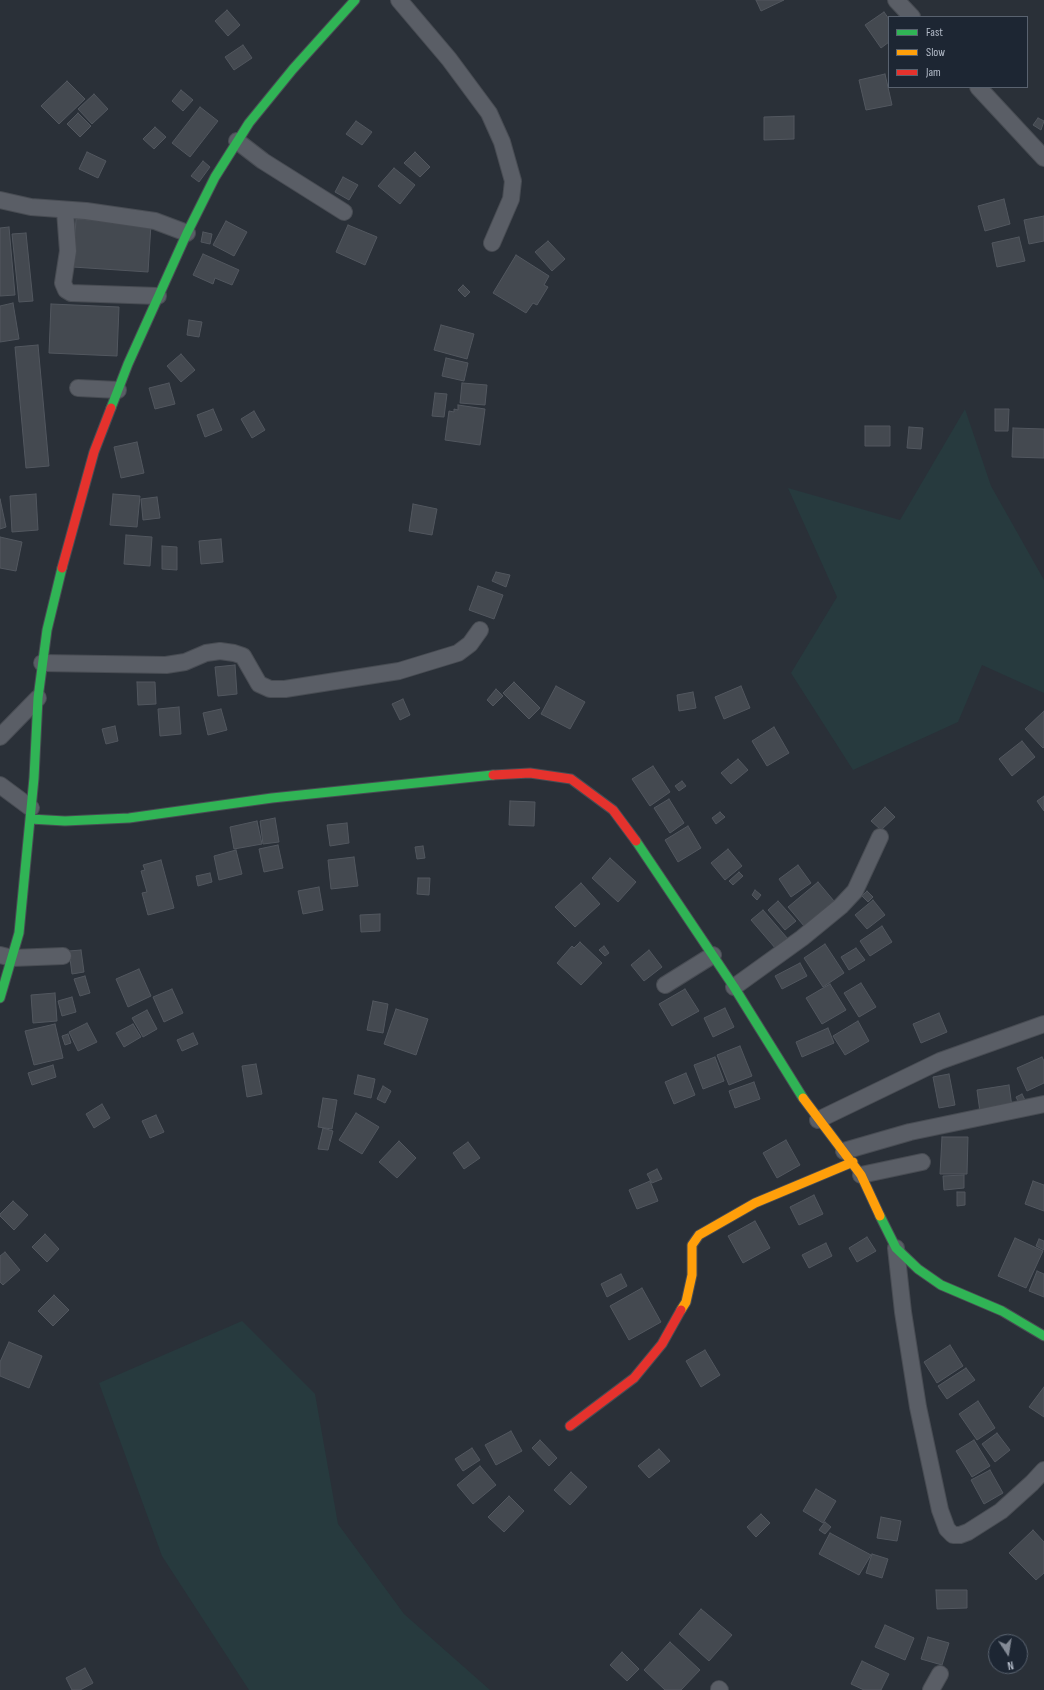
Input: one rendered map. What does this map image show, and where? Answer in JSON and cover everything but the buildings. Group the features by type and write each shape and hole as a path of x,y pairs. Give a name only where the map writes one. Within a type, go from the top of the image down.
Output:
{"street":[{"path":"0,998 6,957 19,934 30,813 38,698 47,630 72,528 94,452 118,390 158,296 215,177 249,123 293,69 355,0"},
{"path":"399,0 449,59 489,113 502,142 513,181 511,199 492,243"},
{"path":"896,0 911,16"},
{"path":"979,88 1044,158"},
{"path":"237,141 263,160 344,212"},
{"path":"0,200 31,207 86,212 155,221 187,233"},
{"path":"65,211 68,251 63,283 66,290 71,293 158,296"},
{"path":"78,388 118,390"},
{"path":"42,663 166,665 185,662 206,653 220,651 243,656 259,684 270,689 285,689 398,671 458,653 470,644 480,630"},
{"path":"0,737 38,698"},
{"path":"0,785 30,813 94,820 144,817 264,799 454,778 530,773 571,779 613,810 646,855 734,987 796,1090 818,1120 853,1162 896,1248 918,1269 941,1285 1002,1311 1044,1336"},
{"path":"734,987 802,938 841,906 856,891 880,837"},
{"path":"665,985 713,955"},
{"path":"6,957 63,956"},
{"path":"818,1120 940,1061 1044,1024"},
{"path":"570,1426 634,1378 662,1344 686,1302 692,1275 692,1245 699,1235 709,1228 755,1203 853,1162 910,1132 1044,1104"},
{"path":"853,1162 922,1162"},
{"path":"896,1248 903,1312 918,1407 940,1510 947,1529 953,1535 960,1535 968,1532 1001,1511 1044,1470"},
{"path":"931,1690 940,1674"}],"green space":[{"path":"965,409 991,486 1044,580 1044,693 982,665 958,722 853,770 791,673 837,597 788,488 900,520"},
{"path":"242,1321 315,1394 338,1524 404,1614 490,1690 249,1690 162,1556 99,1383"}],"traffic: fast":[{"path":"111,408 128,364 187,233 215,177 249,123 293,69 355,0"},
{"path":"0,998 19,933 34,778 38,698 47,630 62,568"},
{"path":"30,819 65,821 129,818 272,798 493,775"},
{"path":"636,841 734,987 803,1098"},
{"path":"880,1216 896,1248 918,1269 941,1285 1002,1311 1044,1336"}],"traffic: slow":[{"path":"803,1098 861,1175 880,1216"},
{"path":"681,1310 686,1302 692,1275 692,1245 699,1235 755,1203 853,1162"}],"traffic: jam":[{"path":"62,568 94,452 111,408"},
{"path":"493,775 530,773 571,779 613,810 636,841"},
{"path":"570,1426 634,1378 662,1344 681,1310"}]}
